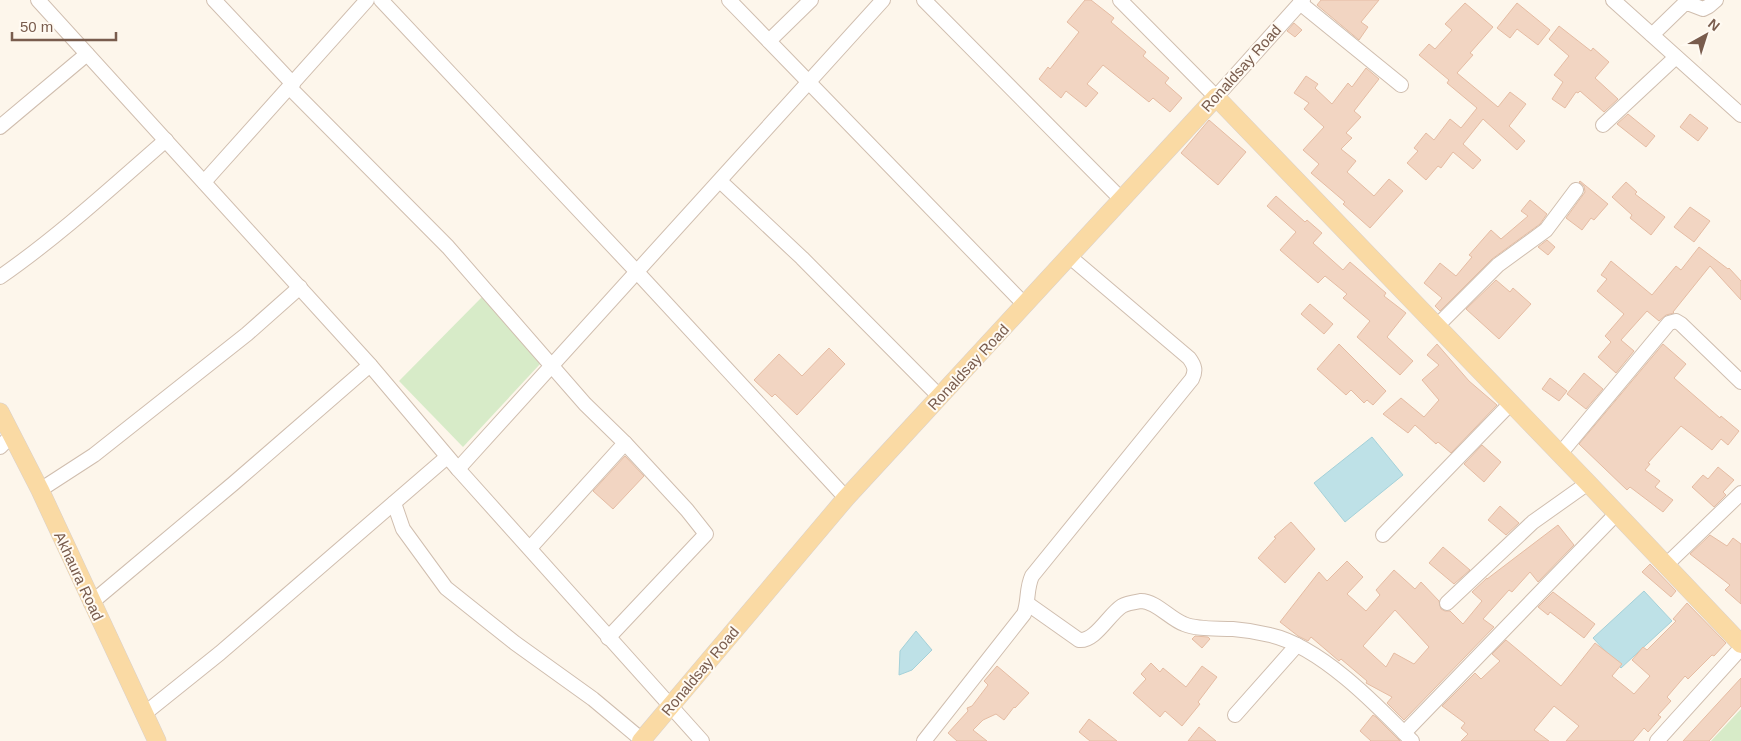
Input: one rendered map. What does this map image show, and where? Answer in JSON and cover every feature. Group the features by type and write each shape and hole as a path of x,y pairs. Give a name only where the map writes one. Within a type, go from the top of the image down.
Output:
{"main road":[{"name":"Ronaldsay Road","path":"641,740 846,498 1216,97"},
{"path":"1216,97 1741,644"},
{"name":"Akhaura Road","path":"0,412 5,441 47,485 91,603 151,710 157,741"}],"street":[{"path":"38,0 370,365 447,457 702,741"},
{"path":"214,0 292,86 448,247 586,404 687,510 706,534 608,638"},
{"path":"204,182 368,0"},
{"path":"381,0 638,272 846,498"},
{"path":"729,0 1025,305"},
{"path":"769,41 811,0"},
{"path":"458,469 810,82 882,0"},
{"path":"924,0 1122,200"},
{"path":"1120,0 1216,97"},
{"path":"1613,0 1741,115"},
{"path":"1652,35 1684,4 1690,4 1703,9 1716,0"},
{"path":"1302,1 1401,85"},
{"name":"Ronaldsay Road","path":"1216,97 1302,1"},
{"path":"0,127 87,54"},
{"path":"1603,125 1676,56"},
{"path":"0,277 77,218 166,140"},
{"path":"720,181 802,258 940,397"},
{"path":"1437,326 1498,265 1546,230 1576,190"},
{"path":"924,741 1024,614 1028,604 1027,592 1032,576 1192,380 1194,374 1193,363 1189,358 1070,257"},
{"path":"47,485 94,455 247,334 300,287"},
{"path":"1560,454 1669,323 1676,322 1681,324 1741,382"},
{"path":"91,603 234,483 370,365"},
{"path":"1383,535 1511,404"},
{"path":"530,548 625,443"},
{"path":"151,710 220,653 447,457"},
{"path":"1448,603 1533,522 1588,483"},
{"path":"1666,566 1741,493"},
{"path":"394,503 403,529 417,551 446,588 515,643 593,699 641,740"},
{"path":"1028,604 1079,640 1088,639 1122,606 1143,601 1152,604 1184,624 1274,635 1297,645 1317,657 1357,687 1408,737 1617,513"},
{"path":"1235,715 1297,645"},
{"path":"1657,741 1741,648"}],"green space":[{"path":"482,297 541,363 463,447 399,381"},
{"path":"1741,709 1741,741 1711,741"}],"water":[{"path":"1372,437 1403,475 1345,522 1314,483"},
{"path":"1644,591 1672,621 1621,668 1593,638"},
{"path":"916,631 932,650 912,670 899,675 900,651"}],"building":[{"path":"1085,0 1091,0 1114,18 1111,22 1146,52 1143,56 1169,78 1165,83 1182,98 1170,112 1153,98 1149,102 1103,65 1087,84 1098,93 1086,107 1066,91 1061,98 1039,79 1048,67 1050,69 1079,32 1067,22"},
{"path":"1321,0 1379,0 1361,22 1368,27 1359,40 1317,5"},
{"path":"1465,3 1493,27 1470,53 1473,55 1457,73 1498,107 1510,92 1526,104 1509,126 1525,141 1517,150 1483,119 1463,144 1481,160 1473,169 1453,152 1441,168 1438,166 1426,180 1407,163 1418,151 1414,148 1426,133 1434,140 1450,119 1461,128 1477,108 1447,83 1449,80 1419,55 1429,44 1435,49 1452,30 1445,24"},
{"path":"1517,3 1550,30 1538,45 1517,29 1510,38 1497,28"},
{"path":"1294,23 1302,30 1295,37 1287,31"},
{"path":"1559,26 1591,51 1593,48 1609,62 1595,78 1618,99 1604,112 1580,91 1576,92 1565,108 1552,99 1563,82 1554,75 1569,56 1549,39"},
{"path":"1366,68 1379,79 1354,111 1361,117 1346,133 1352,138 1341,149 1356,161 1347,172 1374,196 1389,179 1403,191 1370,228 1343,204 1345,202 1311,173 1319,164 1303,150 1324,127 1304,109 1309,103 1294,93 1306,76 1318,84 1315,88 1332,104 1348,83 1352,87"},
{"path":"1628,114 1655,136 1646,147 1617,124"},
{"path":"1690,114 1708,128 1698,141 1680,127"},
{"path":"1209,120 1246,152 1218,185 1181,153"},
{"path":"1580,181 1608,204 1594,220 1591,218 1582,230 1566,218 1585,192 1584,186"},
{"path":"1626,182 1637,192 1635,194 1665,217 1651,235 1630,218 1632,215 1612,197"},
{"path":"1276,196 1305,222 1307,220 1322,233 1313,243 1343,270 1350,262 1386,293 1384,296 1406,313 1387,337 1413,361 1400,375 1357,337 1370,321 1343,298 1347,294 1325,276 1318,283 1280,250 1296,232 1267,206"},
{"path":"1530,200 1547,214 1540,224 1492,259 1440,311 1435,306 1442,298 1424,283 1440,263 1456,276 1472,257 1469,255 1491,230 1501,239 1528,216 1521,211"},
{"path":"1690,207 1710,221 1694,242 1674,227"},
{"path":"1547,240 1555,247 1548,255 1538,247"},
{"path":"1699,247 1729,268 1741,281 1741,300 1710,266 1674,313 1666,315 1659,321 1647,311 1621,340 1634,351 1616,373 1598,357 1611,342 1605,336 1624,314 1597,291 1607,279 1601,275 1611,261 1652,295 1676,266 1681,270"},
{"path":"1496,280 1510,292 1513,288 1531,304 1499,339 1466,309"},
{"path":"1310,304 1333,324 1324,334 1301,314"},
{"path":"1339,344 1386,391 1373,405 1367,400 1364,403 1351,390 1346,395 1317,369"},
{"path":"1437,344 1469,381 1497,405 1451,453 1438,442 1436,444 1415,425 1408,433 1383,414 1401,398 1424,417 1439,400 1422,380 1439,365 1427,355"},
{"path":"1663,344 1686,364 1674,378 1720,418 1721,416 1739,431 1728,445 1721,439 1712,450 1681,426 1648,463 1650,464 1645,470 1660,481 1655,487 1673,500 1663,512 1630,487 1627,490 1579,444"},
{"path":"829,348 845,364 797,415 775,394 772,397 754,380 779,354 802,376"},
{"path":"1584,373 1603,389 1586,409 1567,394"},
{"path":"1550,378 1567,391 1559,401 1542,389"},
{"path":"1482,445 1501,462 1484,482 1464,464"},
{"path":"625,456 644,476 613,509 593,491"},
{"path":"1718,467 1734,480 1723,492 1726,495 1714,507 1692,487 1703,475 1708,479"},
{"path":"1500,506 1519,523 1506,535 1488,520"},
{"path":"1291,522 1315,549 1285,583 1258,558 1276,538 1274,537"},
{"path":"1558,525 1574,545 1538,582 1530,572 1512,592 1509,590 1483,619 1494,627 1404,720 1387,703 1392,697 1366,683 1367,681 1341,659 1339,661 1311,637 1308,641 1280,622 1319,572 1327,581 1347,561 1363,577 1347,594 1366,611 1380,595 1376,590 1394,570 1415,589 1421,582 1439,601 1441,609 1450,611 1463,624 1482,601 1472,592","holes":["1395,610 1429,647 1414,664 1394,653 1386,667 1363,646"]},
{"path":"1710,535 1727,546 1733,538 1741,544 1741,604 1725,590 1730,585 1690,554"},
{"path":"1443,547 1470,570 1454,584 1429,563"},
{"path":"1650,564 1676,591 1671,597 1642,572"},
{"path":"1553,592 1595,624 1584,638 1550,612 1548,615 1538,607"},
{"path":"1687,603 1726,643 1688,679 1685,676 1667,697 1671,701 1658,715 1661,717 1648,732 1644,728 1633,741 1566,741 1579,726 1554,706 1534,730 1549,741 1461,741 1468,734 1461,728 1465,723 1442,706 1475,673 1481,679 1500,661 1492,654 1506,640 1561,686 1595,643 1622,664 1612,676 1634,694 1650,676 1632,660 1643,647 1647,650 1676,621 1673,619"},
{"path":"1195,636 1208,637 1210,639 1202,648 1192,639"},
{"path":"1151,663 1160,672 1163,668 1186,687 1202,666 1217,677 1198,702 1200,704 1182,726 1165,711 1160,717 1133,693 1146,679 1141,674"},
{"path":"997,666 1029,693 1004,720 996,714 983,720 973,730 987,741 957,741 948,733 988,685 984,681"},
{"path":"1741,678 1741,706 1709,741 1683,741"},
{"path":"1373,715 1400,741 1371,741 1360,731"},
{"path":"1089,719 1117,741 1090,741 1079,732"},
{"path":"1199,727 1216,741 1188,741"}]}
